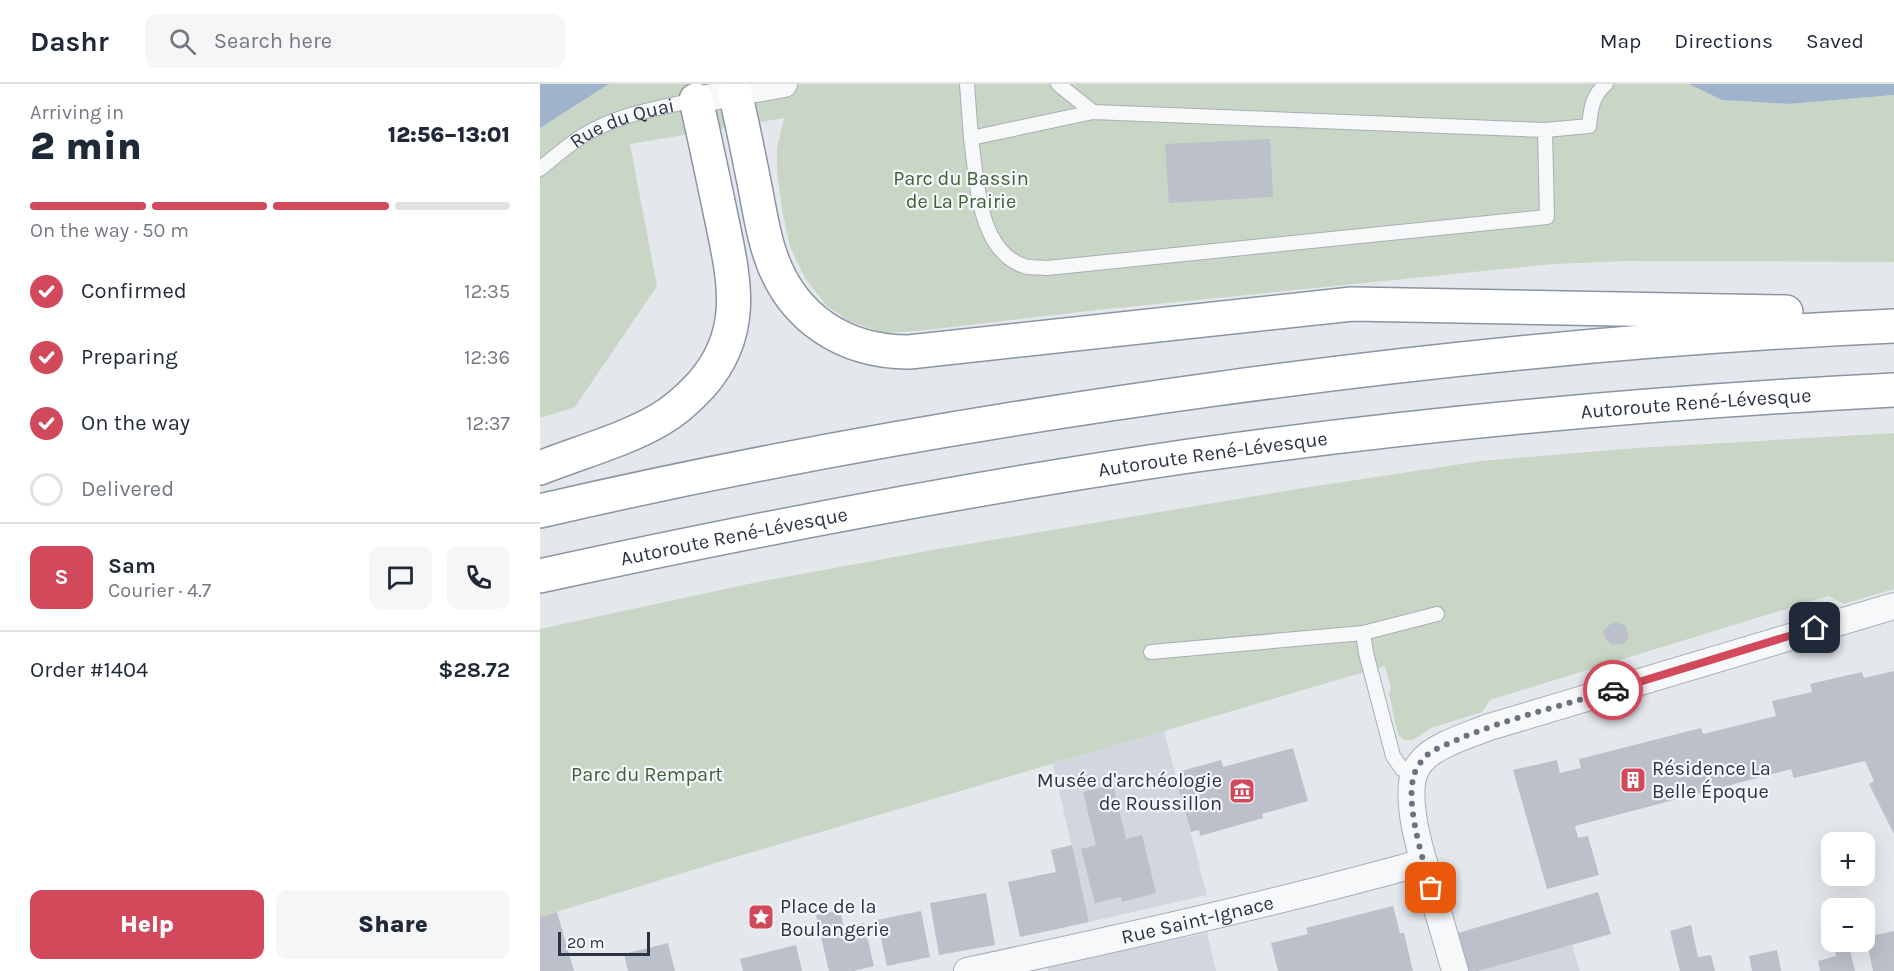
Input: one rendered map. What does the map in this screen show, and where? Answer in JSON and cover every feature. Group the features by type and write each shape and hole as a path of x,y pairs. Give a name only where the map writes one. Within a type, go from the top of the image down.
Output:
{"highway":[{"path":"735,93 765,237 783,284 805,312 836,336 869,349 909,352 1352,304 1894,315"},
{"path":"540,468 629,434 661,419 686,401 709,376 724,353 734,312 733,277 696,100"},
{"path":"540,511 816,453 1130,400 1409,364 1516,353 1687,338 1894,326"},
{"name":"Autoroute René-Lévesque","path":"540,576 842,514 1038,479 1191,456 1468,422 1750,397 1894,390"}],"street":[{"name":"Rue du Quai","path":"696,100 784,84"},
{"path":"1455,971 1414,820 1412,793 1417,769 1427,755 1486,729 1894,606"},
{"name":"Rue Saint-Ignace","path":"967,971 1353,882 1424,862"}],"lane":[{"path":"968,84 971,138 983,218 989,233 1005,254 1024,266 1047,268 1546,217 1545,130"},
{"path":"1058,84 1093,112"},
{"path":"971,138 1093,112 1545,130 1589,126 1592,104 1597,92 1606,84"},
{"name":"Rue du Quai","path":"540,169 582,136 614,121 647,109 696,100"},
{"path":"1151,652 1363,633 1437,614"},
{"path":"1363,633 1366,653 1393,756 1402,769 1417,769"}],"shaded area":[{"path":"1164,731 1207,895 1089,922 1053,764"},
{"path":"1207,933 1216,971 1048,971 1047,967"},
{"path":"1572,945 1580,971 1478,971"}],"green space":[{"name":"Parc du Bassin de La Prairie","path":"609,84 1689,84 1722,100 1789,104 1894,95 1894,262 1627,261 1554,264 884,333 849,321 827,306 806,280 790,247 777,172 777,148 784,118 630,144 657,286 575,407 540,418 540,128"},
{"name":"Parc du Rempart","path":"1894,433 1894,589 1844,604 1828,596 1490,700 1482,712 1431,728 1413,740 1404,740 1398,735 1389,694 1391,688 1385,666 712,864 540,917 540,629 753,583 944,548 1481,461 1637,448"}],"water":[{"path":"540,84 609,84 540,128"},
{"path":"1689,84 1894,84 1894,95 1789,104 1722,100"}],"building":[{"path":"1270,139 1273,197 1169,203 1165,144"},
{"path":"1616,622 1626,626 1629,638 1623,644 1613,645 1606,640 1603,631"},
{"name":"Résidence La Belle Époque","path":"1894,671 1894,834 1869,784 1874,781 1865,761 1794,778 1791,769 1575,826 1578,838 1588,836 1599,875 1547,889 1513,770 1557,760 1560,773 1581,768 1579,759 1701,728 1703,734 1776,716 1772,701 1812,692 1810,684 1862,672 1864,678"},
{"name":"Musée d'archéologie de Roussillon","path":"1293,748 1308,801 1262,814 1263,818 1200,836 1199,830 1191,832 1176,780 1183,778 1181,771 1221,760 1223,767"},
{"path":"1113,785 1126,839 1142,835 1156,893 1122,902 1121,897 1095,903 1081,849 1096,845 1083,792"},
{"path":"1072,845 1089,922 1020,937 1008,882 1056,872 1051,850"},
{"path":"1598,892 1611,934 1478,971 1469,971 1458,933"},
{"path":"986,893 995,945 939,955 930,903"},
{"path":"1393,906 1400,933 1404,933 1413,971 1278,971 1271,943 1308,934 1306,928"},
{"path":"840,910 844,928 864,923 874,966 854,971 829,971 816,915"},
{"path":"921,911 930,957 887,966 877,920"},
{"path":"557,912 574,971 540,971 540,917"},
{"path":"1691,925 1698,957 1711,955 1715,971 1680,971 1670,931"},
{"path":"1894,931 1894,971 1873,971 1869,952 1875,952 1875,935"},
{"path":"668,943 675,971 628,971 624,954"},
{"path":"796,945 802,971 743,971 740,959"},
{"path":"1777,950 1781,971 1752,971 1749,956"},
{"path":"1835,952 1850,952 1855,971 1820,971 1818,961 1836,956"}],"way so far":[{"path":"1431,888 1414,820 1412,793 1416,769 1427,755 1486,729 1613,690"}],"place":[{"name":"Résidence La Belle Époque","path":"1633,780"},
{"name":"Musée d'archéologie de Roussillon","path":"1242,791"},
{"name":"Place de la Boulangerie","path":"761,917"}],"route":[{"path":"1613,690 1815,628"}]}
